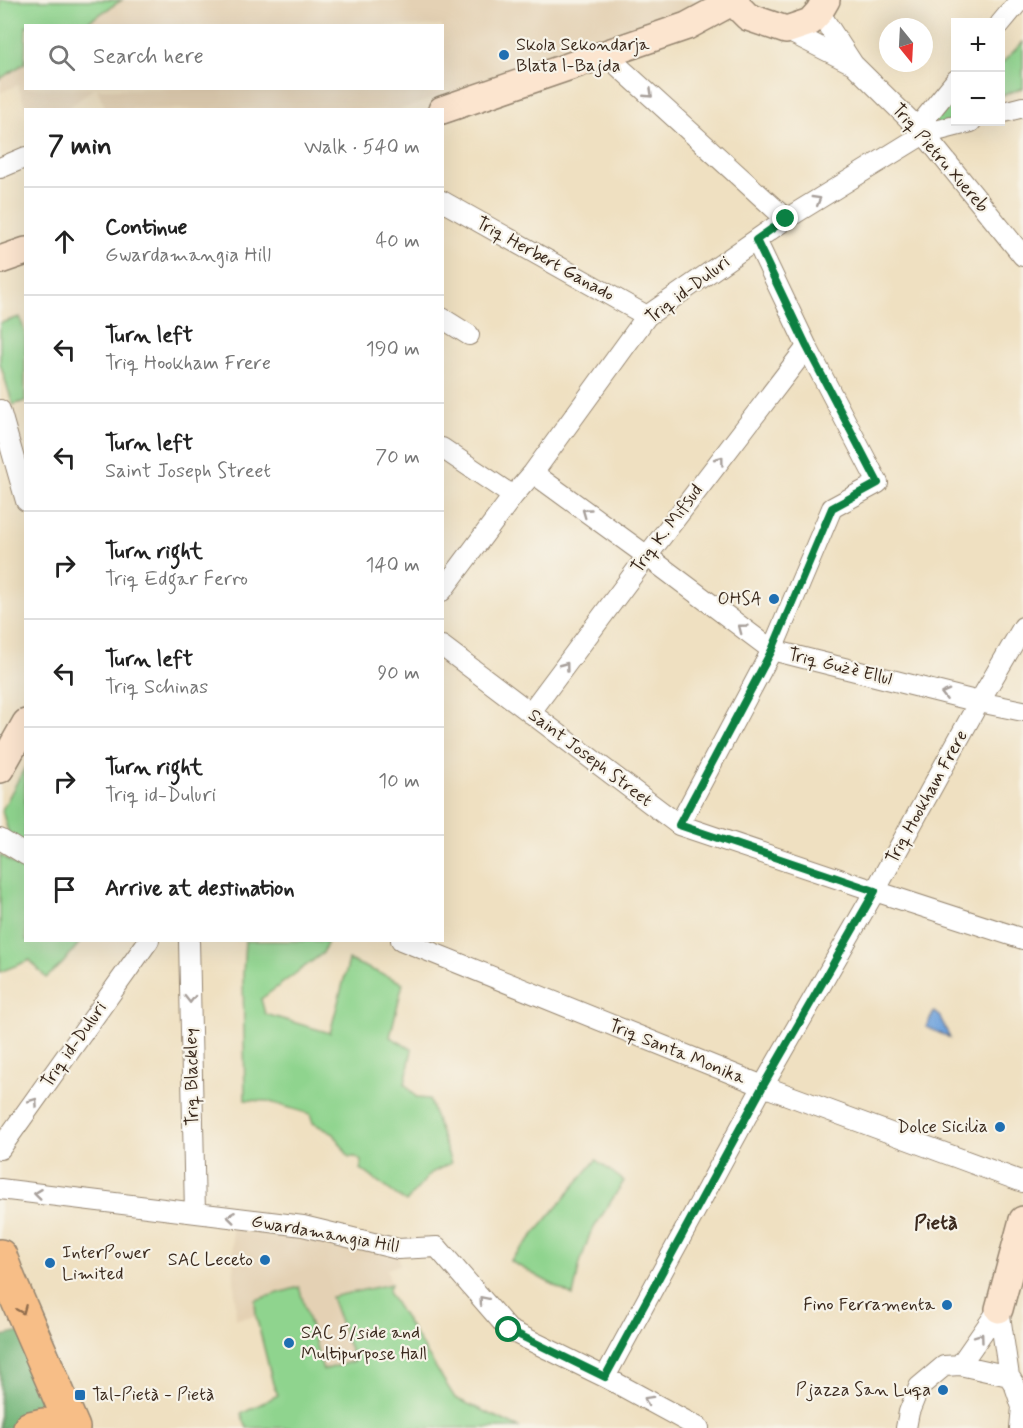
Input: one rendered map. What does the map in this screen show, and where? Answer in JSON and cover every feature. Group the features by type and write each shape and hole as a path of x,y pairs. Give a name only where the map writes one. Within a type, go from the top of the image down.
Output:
{"highway":[{"path":"0,1256 73,1428"},
{"path":"30,1428 43,1425 54,1428"}],"street":[{"path":"1005,18 1020,0"},
{"path":"444,109 606,55 739,6 786,30 810,22 821,4"},
{"name":"Triq Pietru Xuereb","path":"821,4 853,64 920,131 1023,256"},
{"name":"Triq Pietru Xuereb","path":"786,30 853,64"},
{"path":"606,55 786,219"},
{"path":"920,131 951,87"},
{"path":"1005,112 1023,107"},
{"path":"920,131 951,126"},
{"name":"Triq id-Duluri","path":"444,588 533,473 647,316 786,219 920,131"},
{"path":"0,168 24,159"},
{"name":"Triq Herbert Ganado","path":"444,202 647,316"},
{"path":"679,825 772,650 832,508 878,483 807,347 756,240"},
{"path":"0,260 24,252"},
{"path":"444,319 469,335"},
{"name":"Triq K. Mifsud","path":"530,713 807,347"},
{"path":"0,410 24,494"},
{"path":"444,449 513,496"},
{"name":"Triq Ġużè Ellul","path":"533,473 772,650 1023,711"},
{"name":"Triq Hookham Frere","path":"605,1377 763,1086 1023,627"},
{"name":"Saint Joseph Street","path":"444,648 679,825 1023,939"},
{"path":"0,769 13,737"},
{"path":"0,839 24,854"},
{"name":"Triq id-Duluri","path":"0,1149 147,942"},
{"name":"Triq Blackley","path":"189,942 195,1213"},
{"name":"Triq Santa Monika","path":"406,942 763,1086 1023,1182"},
{"name":"Gwardamangia Hill","path":"0,1189 303,1226 398,1249 437,1247 509,1330 605,1377 699,1428"},
{"path":"960,1365 999,1309 1023,1220"},
{"path":"999,1309 1022,1407 1020,1428"},
{"path":"906,1428 909,1412 920,1387 944,1366 960,1365 1016,1380"}],"shaded area":[{"name":"Skola Sekondarja Blata l-Bajda","path":"0,0 717,0 716,6 405,108 106,108 97,90 444,90 444,24 24,24 24,90 92,90 68,108 26,108 18,85 0,93"},
{"path":"231,1217 398,1249 400,1265 387,1269 391,1284 388,1292 434,1428 247,1428 241,1414 278,1395 273,1384 256,1316 236,1319"}],"green space":[{"path":"0,0 122,0 85,24 24,24 24,64 0,79"},
{"path":"1023,42 1023,88 1005,95 1005,72 1005,60"},
{"path":"951,101 951,122 937,126 935,120"},
{"path":"20,317 24,330 24,401 13,405 0,363 0,323"},
{"path":"24,769 24,844 9,835 2,810"},
{"path":"0,855 24,870 24,942 80,942 62,964 46,978 30,960 0,972"},
{"path":"245,942 328,942 323,953 261,999 265,1014 330,1033 349,960 403,983 390,1037 412,1049 405,1084 417,1098 429,1099 451,1163 431,1173 406,1202 361,1169 361,1161 356,1157 349,1157 334,1134 313,1123 310,1114 267,1101 245,1100 243,974"},
{"path":"596,1160 624,1181 590,1234 580,1263 573,1296 510,1261"},
{"path":"391,1284 388,1292 455,1398 520,1428 247,1428 241,1414 278,1395 273,1384 256,1316 255,1300 299,1287 323,1370 354,1361 331,1297"},
{"path":"21,1332 60,1428 0,1428 2,1336"}],"water":[{"path":"934,1012 940,1017 950,1038 926,1027"}],"place":[{"name":"Skola Sekondarja Blata l-Bajda","path":"504,55"},
{"name":"OHSA","path":"774,599"},
{"name":"Dolce Sicilia","path":"1000,1127"},
{"name":"SAC Leceto","path":"265,1260"},
{"name":"InterPower Limited","path":"50,1263"},
{"name":"Fino Ferramenta","path":"947,1305"},
{"name":"SAC 5/side and Multipurpose Hall","path":"289,1343"},
{"name":"Pjazza San Luqa","path":"943,1390"},
{"name":"Tal-Pietà - Pietà","path":"80,1395"}],"district":[{"name":"Pietà","path":"936,1223"}],"route":[{"path":"509,1330 605,1377 763,1086 875,891 679,825 772,650 832,508 878,483 807,347 756,240 786,219"}]}
